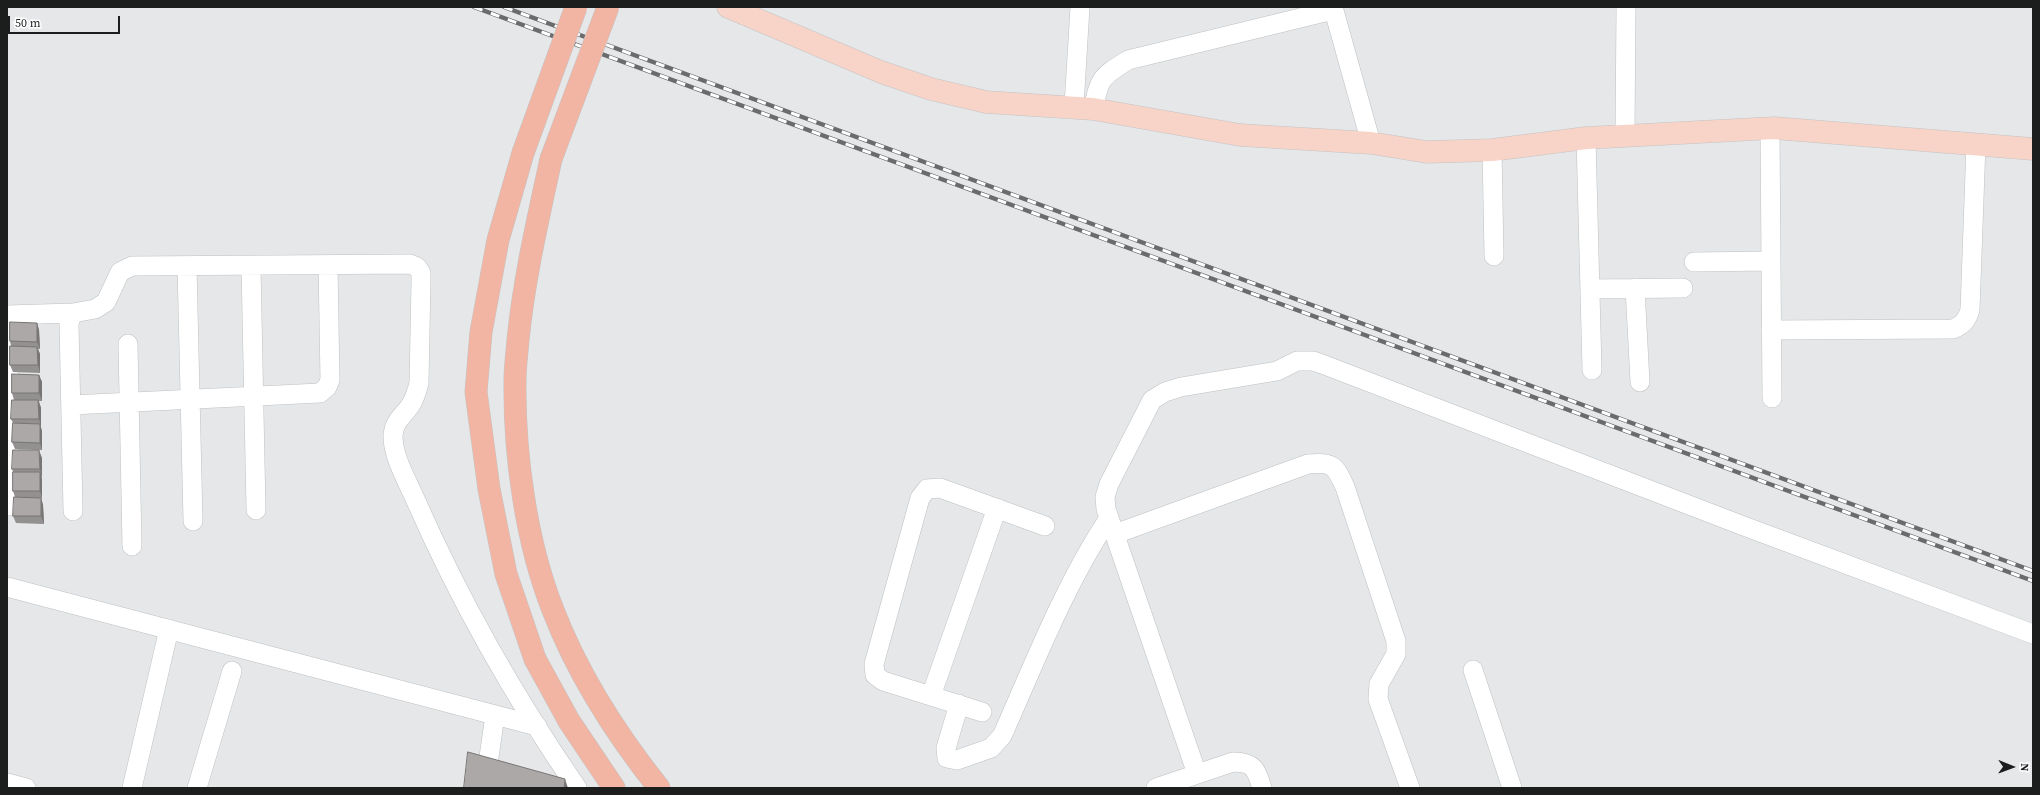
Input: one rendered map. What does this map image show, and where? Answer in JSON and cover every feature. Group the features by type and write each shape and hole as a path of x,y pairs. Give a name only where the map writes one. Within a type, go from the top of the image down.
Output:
{"highway":[{"path":"576,7 523,153 498,240 481,332 476,392 489,489 506,574 535,659 569,721 614,788"},
{"path":"608,7 551,159 535,228 521,310 515,379 517,451 538,564 553,610 581,672 614,729 659,788"}],"main road":[{"path":"728,7 881,72 931,90 986,102 1084,108 1240,135 1371,143 1427,152 1492,150 1586,138 1770,128 2033,149"}],"street":[{"path":"1080,7 1084,108"},
{"path":"1625,136 1626,7"},
{"path":"1084,108 1098,84 1108,73 1128,60 1333,8 1371,143"},
{"path":"1770,128 1772,398"},
{"path":"1586,138 1592,370"},
{"path":"1771,330 1953,329 1963,324 1968,318 1970,310 1976,144"},
{"path":"1492,150 1494,256"},
{"path":"1694,262 1771,261"},
{"path":"9,506 7,315 73,313 95,309 106,302 120,272 132,266 410,264 417,267 420,273 419,383 410,405 397,420 394,427 394,445 401,466 439,554 494,654 537,726 577,788"},
{"path":"71,405 320,393 327,387 330,380 328,265"},
{"path":"187,266 193,521"},
{"path":"251,266 256,510"},
{"path":"1635,288 1640,382"},
{"path":"1590,289 1683,288"},
{"path":"73,313 69,323 73,510"},
{"path":"128,344 132,546"},
{"path":"1197,774 1112,526 1105,497 1109,484 1152,400 1165,392 1181,386 1277,371 1297,362 1313,361 1740,525 2033,634"},
{"path":"958,704 946,748 948,758 957,760 991,748 1002,736 1064,594 1088,550 1112,526 1308,464 1325,462 1337,471 1345,487 1396,641 1396,654 1379,684 1378,699 1410,788"},
{"path":"982,712 883,681 875,674 874,664 920,498 927,489 940,488 1045,526"},
{"path":"931,696 997,508"},
{"path":"7,587 537,726"},
{"path":"132,788 169,629"},
{"path":"1473,670 1512,788"},
{"path":"197,788 232,671"},
{"path":"495,715 487,771 489,777 492,780 526,788"},
{"path":"1156,788 1233,762 1246,762 1256,770 1262,788"},
{"path":"7,783 26,788"}],"building":[{"path":"10,322 37,323 37,342 10,341"},
{"path":"10,346 37,347 38,365 10,365"},
{"path":"12,374 39,375 39,393 12,393"},
{"path":"12,400 38,400 39,419 11,419"},
{"path":"13,423 40,424 40,443 12,442"},
{"path":"13,450 39,450 40,469 12,469"},
{"path":"13,472 40,472 40,491 13,491"},
{"path":"14,497 41,498 41,516 13,516"},
{"path":"468,752 565,779 564,788 464,788"}],"railway":[{"path":"474,7 2033,581"},
{"path":"504,7 2033,571"}]}
